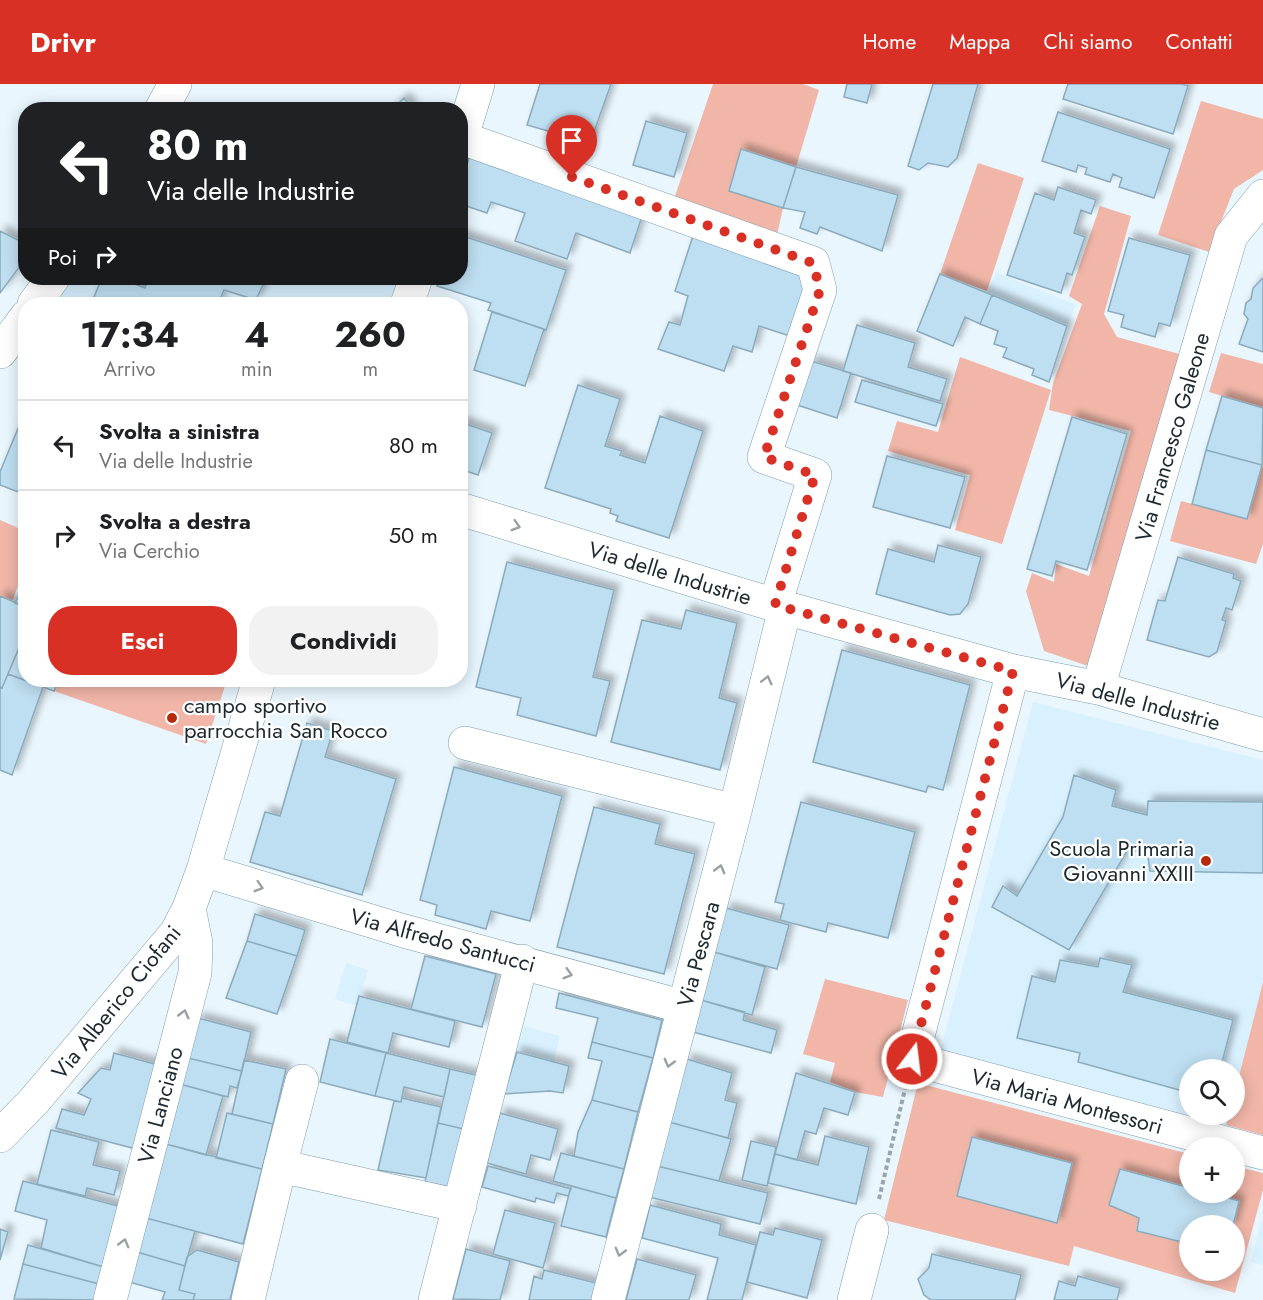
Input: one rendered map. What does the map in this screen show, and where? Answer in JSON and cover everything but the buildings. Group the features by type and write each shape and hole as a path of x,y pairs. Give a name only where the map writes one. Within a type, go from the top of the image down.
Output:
{"street":[{"path":"165,102 175,84"},
{"path":"468,118 478,84"},
{"name":"Via Pescara","path":"468,143 813,263 820,290 764,457 815,475 780,607 735,811 608,1300"},
{"name":"Via Francesco Galeone","path":"1098,688 1231,236 1263,196"},
{"name":"Via delle Industrie","path":"468,511 780,607 1013,671 1098,688 1263,735"},
{"path":"912,1059 1013,671"},
{"name":"Via Alberico Ciofani","path":"0,1136 34,1101 148,969 176,933 189,908 203,870 257,687"},
{"path":"465,743 735,811"},
{"name":"Via Alfredo Santucci","path":"203,870 404,931 684,1007"},
{"name":"Via Lanciano","path":"110,1300 195,973 196,943 189,908"},
{"path":"435,1300 522,962"},
{"name":"Via Maria Montessori","path":"912,1059 1263,1153"},
{"path":"248,1300 302,1081"},
{"path":"280,1166 460,1206"},
{"path":"854,1300 872,1230"}],"path":[{"path":"872,1230 912,1059"}],"shaded area":[{"path":"713,84 803,84 819,90 796,167 741,150 729,190 783,208 777,235 674,199"},
{"path":"1201,101 1263,119 1263,170 1234,189 1209,252 1158,235"},
{"path":"978,163 1024,178 987,291 940,274"},
{"path":"1100,206 1131,216 1104,314 1117,337 1183,355 1088,666 1044,651 1026,591 1032,573 1054,582 1056,564 1089,576 1131,431 1049,410 1053,383 1082,304 1069,296"},
{"path":"996,272 1076,305 1067,326 987,294"},
{"path":"67,285 398,285 393,297 57,297"},
{"path":"1221,353 1263,364 1263,408 1209,392"},
{"path":"960,357 1051,390 1002,544 955,530 970,475 888,451 897,421 938,432"},
{"path":"1263,463 1263,544 1256,564 1170,541 1181,501 1247,518"},
{"path":"0,520 18,528 18,586 12,601 0,596"},
{"name":"campo sportivo parrocchia San Rocco","path":"56,687 225,687 206,744 54,691"},
{"path":"1033,702 1263,760 1263,982 1243,1059 1179,1059 1179,1113 940,1052"},
{"path":"346,963 368,970 357,1006 335,999"},
{"path":"825,979 908,1000 883,1097 855,1092 830,1082 835,1063 803,1054"},
{"path":"1263,982 1263,1135 1226,1125 1245,1125 1243,1059"},
{"path":"524,1026 560,1036 553,1062 517,1052"},
{"path":"918,1083 1179,1151 1179,1203 1245,1203 1245,1168 1263,1173 1263,1190 1245,1256 1245,1215 1179,1215 1179,1277 1074,1246 1069,1266 884,1220"},
{"path":"1261,1221 1263,1221 1263,1265 1251,1262"},
{"path":"1194,1281 1238,1281 1235,1293"}],"place":[{"name":"campo sportivo parrocchia San Rocco","path":"172,718"},
{"name":"Scuola Primaria Giovanni XXIII","path":"1206,861"}],"route":[{"path":"572,177 813,263 820,290 764,457 815,475 775,605 1013,671 912,1059"}]}
